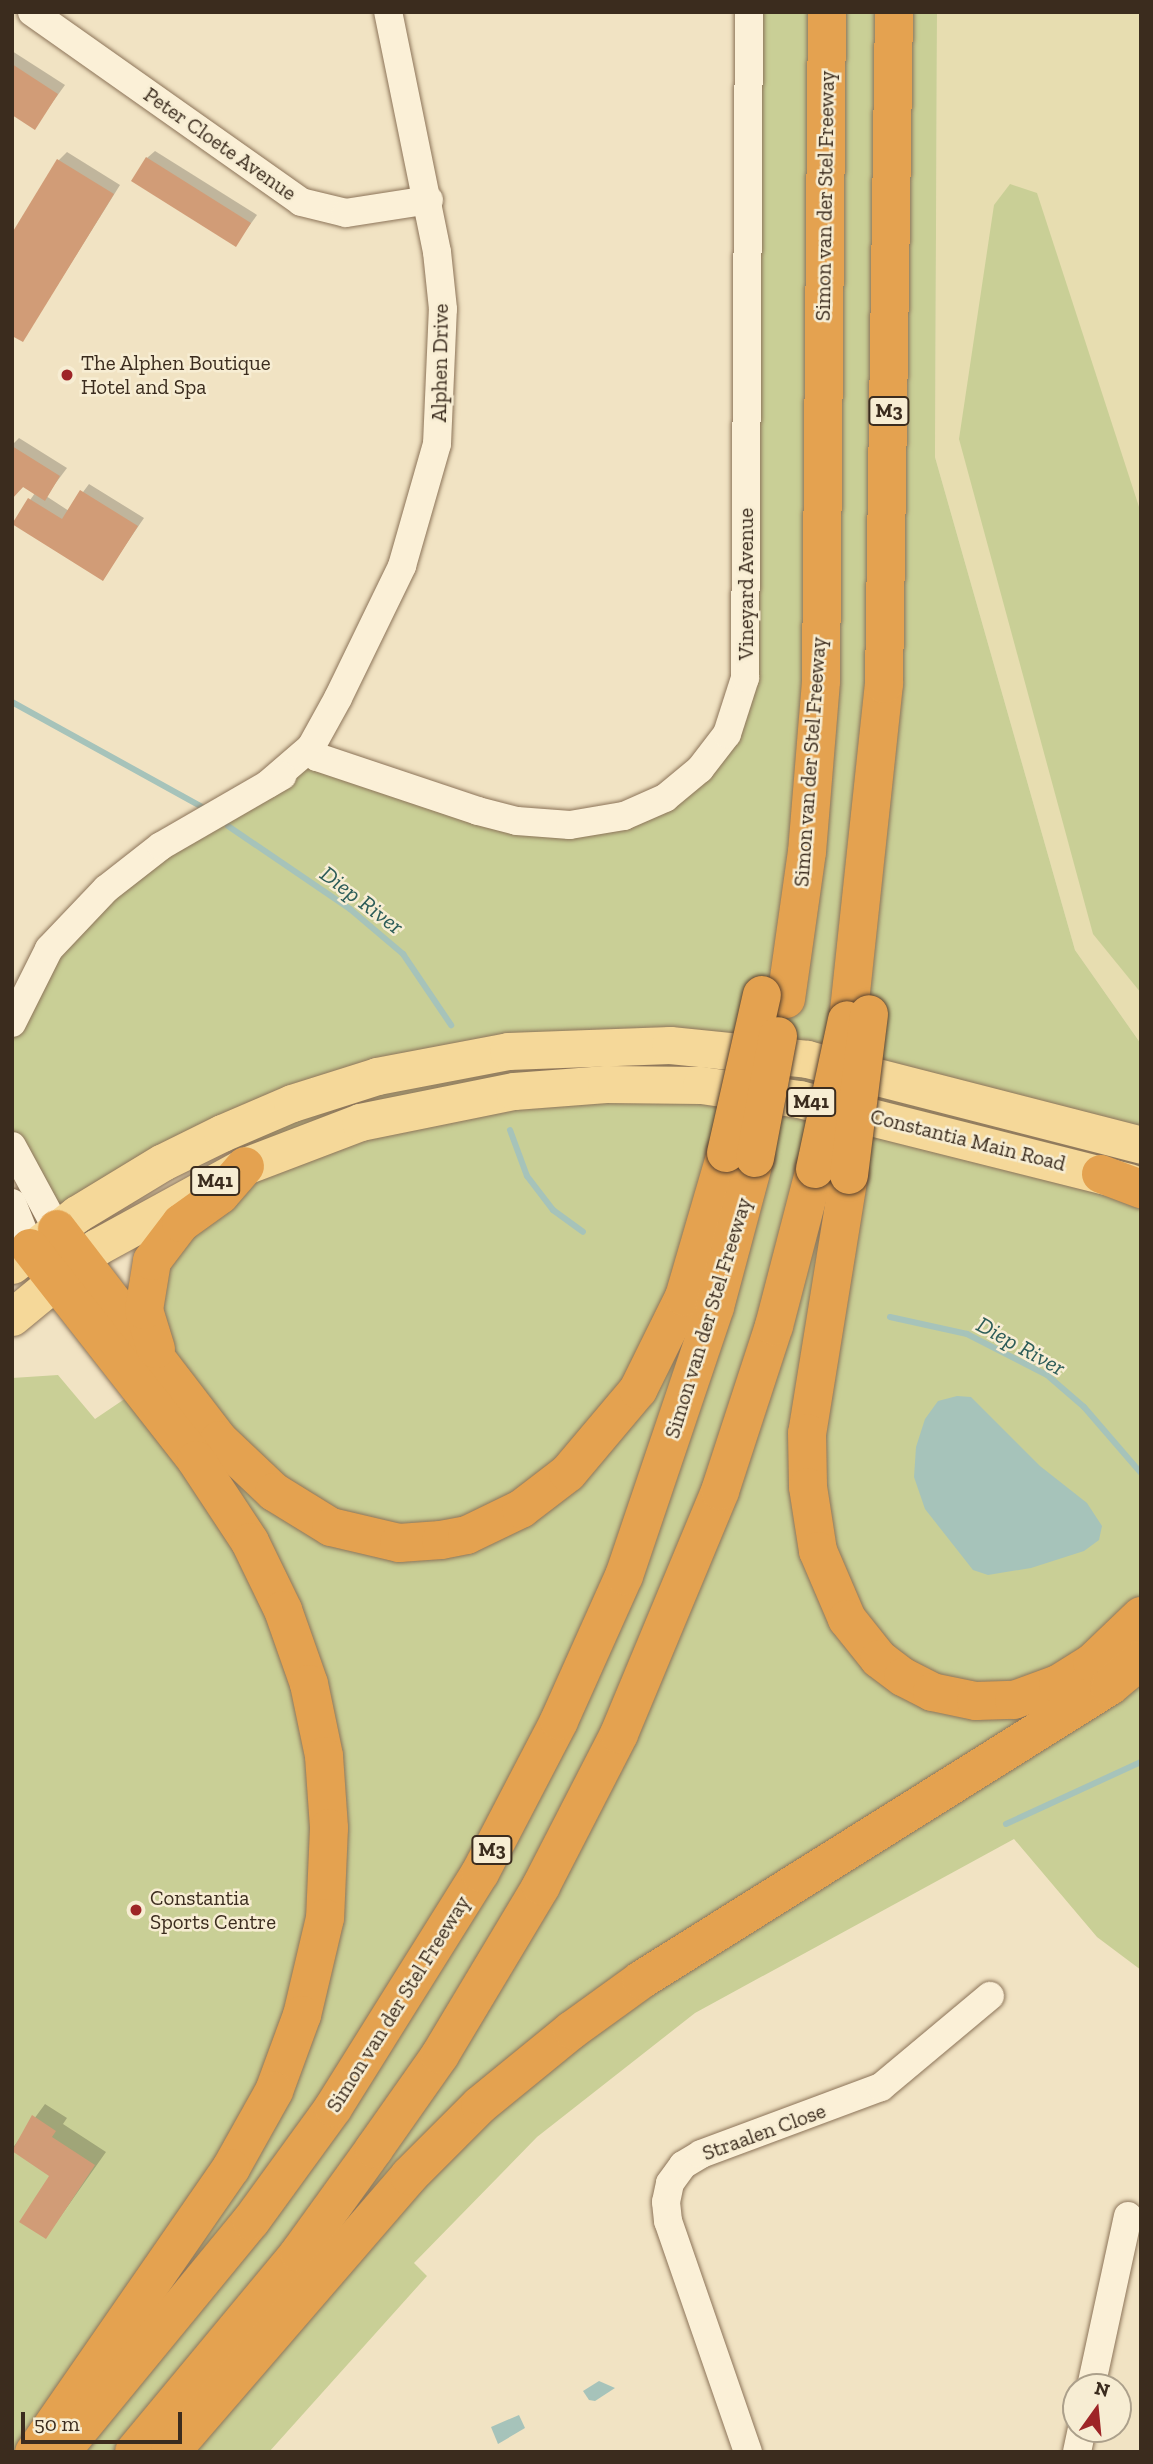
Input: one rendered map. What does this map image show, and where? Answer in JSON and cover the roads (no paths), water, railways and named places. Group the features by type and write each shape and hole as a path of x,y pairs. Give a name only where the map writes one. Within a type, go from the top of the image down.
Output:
{"highway":[{"name":"Simon van der Stel Freeway","path":"61,2452 251,2221 333,2108 447,1931 559,1721 624,1576 715,1307 741,1156 774,997 806,616 820,534 827,12"},
{"name":"M3","path":"832,1172 875,911 874,809 888,564 894,12"},
{"path":"33,1248 67,1270 166,1371 228,1449 274,1492 331,1527 399,1543 467,1535 522,1509 568,1473 638,1390 684,1297 741,1156"},
{"path":"166,1371 145,1318 149,1269 172,1232 220,1195 245,1166"},
{"path":"832,1172 807,1433 808,1487 818,1550 846,1619 879,1659 903,1676 932,1692 976,1701 1014,1700 1058,1684 1092,1663 1141,1616"},
{"path":"135,2452 299,2253 374,2149 439,2055 541,1886 619,1734 711,1515 774,1326 832,1172"},
{"path":"1101,1174 1141,1187"},
{"path":"34,2452 231,2168 274,2091 302,2015 325,1918 329,1828 324,1756 309,1684 283,1610 250,1542 67,1270"},
{"path":"171,2452 409,2176 480,2105 572,2029 641,1980 1055,1722 1141,1660"}],"main road":[{"name":"Constantia Main Road","path":"33,1248 163,1162 292,1103 446,1061 574,1046 691,1046 807,1059 1141,1144"},
{"name":"Constantia Main Road","path":"12,1317 67,1270 245,1166 360,1122 458,1099 606,1084 701,1086 799,1099 1101,1174"}],"street":[{"name":"Peter Cloete Avenue","path":"32,12 300,202 346,213 429,200"},
{"name":"Alphen Drive","path":"326,750 338,698 402,566 433,465 443,310 429,200 388,12"},
{"name":"Vineyard Avenue","path":"326,750 478,811 517,821 570,825 624,816 665,798 687,784 727,734 745,677 749,12"},
{"path":"12,1023 49,949 106,889 161,846 326,750"},
{"path":"12,1146 33,1248"},
{"path":"12,1203 33,1248"},
{"name":"Straalen Close","path":"748,2452 668,2221 666,2202 670,2183 682,2165 701,2154 881,2087 990,1996"},
{"path":"1094,2373 1128,2216"}],"water":[{"path":"957,1396 971,1397 1040,1466 1087,1503 1102,1526 1099,1540 1084,1551 1031,1568 988,1575 973,1570 925,1509 914,1477 916,1447 925,1419 938,1401"},
{"path":"599,2381 615,2388 595,2401 589,2400 583,2391"},
{"path":"519,2415 525,2428 498,2444 491,2427"}],"waterway":[{"name":"Diep River","path":"12,702 204,808"},
{"name":"Diep River","path":"228,826 350,909 403,954 451,1025"},
{"name":"Diep River","path":"510,1130 527,1176 553,1210 583,1232"},
{"name":"Diep River","path":"890,1317 967,1334 1047,1375 1084,1407 1141,1473"},
{"path":"1006,1824 1141,1762"}],"place":[{"name":"The Alphen Boutique Hotel and Spa","path":"67,375"},
{"name":"Constantia Sports Centre","path":"136,1910"}]}
